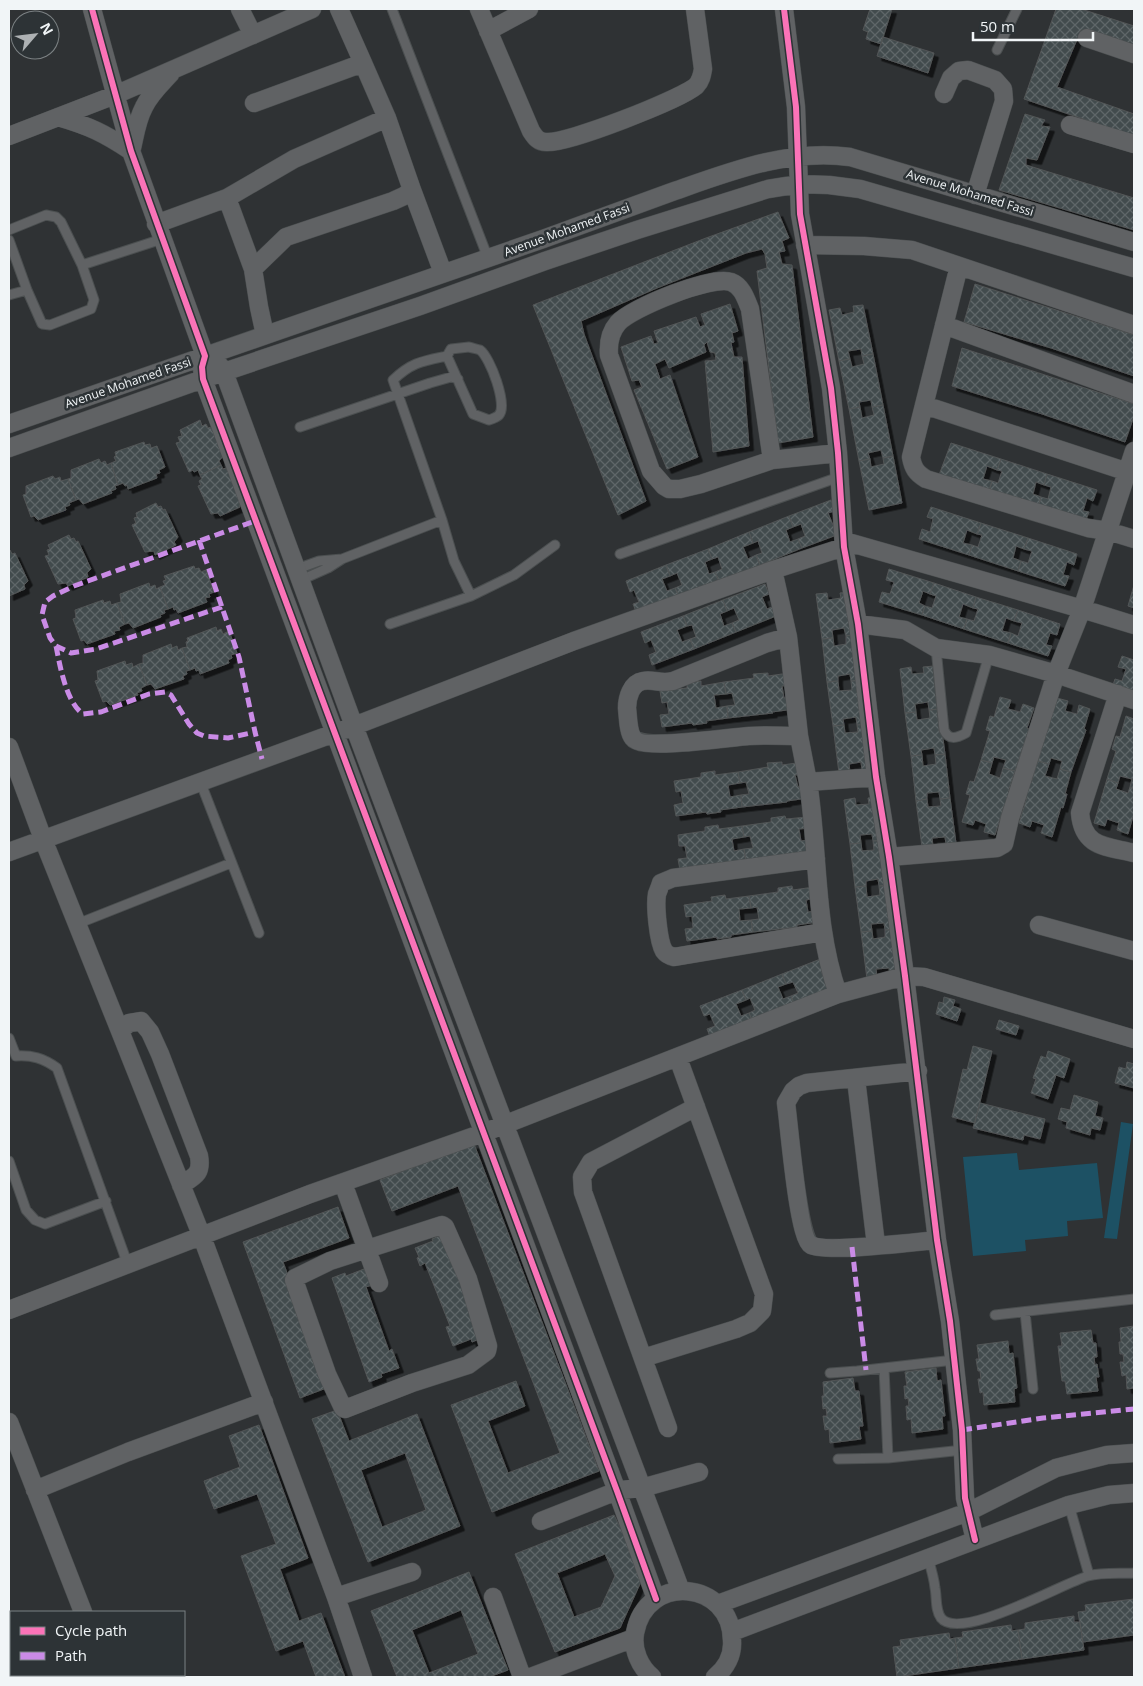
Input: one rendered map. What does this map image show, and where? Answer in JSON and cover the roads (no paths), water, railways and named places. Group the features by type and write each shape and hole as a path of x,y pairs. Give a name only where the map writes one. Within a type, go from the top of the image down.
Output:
{"street":[{"path":"92,9 131,151 205,356 202,368 203,380 656,1599"},
{"path":"240,9 253,36"},
{"path":"9,136 175,69 312,9"},
{"path":"339,9 387,118 443,273"},
{"path":"478,9 534,136 541,141 555,142 591,131 666,102 694,87 701,78 703,69 695,9"},
{"path":"488,31 529,9"},
{"path":"784,9 796,107 800,214 831,388 838,453 844,544 858,624 876,776 918,1071 937,1240 950,1321 963,1450 965,1498 976,1540"},
{"path":"1087,38 1134,54"},
{"path":"254,103 363,63"},
{"path":"131,151 136,127 144,107 152,94 175,69"},
{"path":"944,94 951,78 959,71 968,70 996,80 1003,89 1004,101 975,194"},
{"path":"58,117 87,125 131,151"},
{"path":"159,232 228,198 294,159 387,118"},
{"path":"1070,125 1134,144"},
{"name":"Avenue Mohamed Fassi","path":"9,424 744,168 798,156 819,154 850,157 1134,242"},
{"name":"Avenue Mohamed Fassi","path":"9,448 637,230 768,189 799,184 860,189 1134,268"},
{"path":"253,269 286,237 393,201 412,190"},
{"path":"228,198 253,269 258,307 265,335"},
{"path":"805,245 864,246 912,250 1134,325"},
{"path":"959,266 911,457 913,466 918,474 926,479 1088,528 1108,531 1134,539"},
{"path":"772,460 750,309 738,286 730,282 717,281 699,285 640,307 626,315 618,323 608,343 608,354 651,471 664,486 670,489 680,489 702,484 772,460 838,453"},
{"path":"944,325 1134,394"},
{"path":"205,356 215,360 224,372 354,726 680,1591"},
{"path":"924,405 1130,473"},
{"path":"889,857 997,848 1004,844 1010,818 1056,674 1082,609 1130,473 1134,451"},
{"path":"9,852 354,726 574,641 844,544 1134,625"},
{"path":"773,570 788,637 798,736 812,810 823,932 831,972 838,994"},
{"path":"858,624 905,630 936,648 988,655 1056,674 1126,697 1080,813 1081,826 1089,839 1097,844 1134,853"},
{"path":"788,637 767,643 673,681 662,683 643,681 636,684 631,690 627,707 633,739 639,742 673,744 750,736 798,736"},
{"path":"9,747 43,839 202,1237 336,1597 363,1677"},
{"path":"808,782 876,776"},
{"path":"816,859 673,878 661,883 657,895 660,940 663,950 667,955 674,957 823,932"},
{"path":"1039,925 1134,952"},
{"path":"9,1310 310,1194 482,1133 838,994 905,976 924,977 1134,1039"},
{"path":"120,1031 129,1023 141,1021 150,1032 160,1054 199,1156 198,1173 181,1185"},
{"path":"643,1358 750,1323 762,1311 764,1294 678,1058"},
{"path":"918,1071 807,1083 799,1086 789,1096 786,1103 801,1220 805,1238 809,1245 816,1248 848,1248 937,1240"},
{"path":"856,1079 876,1245"},
{"path":"668,1428 583,1192 582,1177 591,1162 696,1107"},
{"path":"343,1183 380,1282"},
{"path":"442,1225 445,1227 468,1279 488,1351 468,1365 412,1383 345,1409 341,1406 327,1374 294,1280 297,1276 330,1261 366,1248 438,1226 442,1225"},
{"path":"35,1490 145,1445 264,1402"},
{"path":"9,1422 83,1611"},
{"path":"718,1604 968,1512 1056,1468 1108,1455 1134,1453"},
{"path":"541,1521 617,1491 656,1484 699,1472"},
{"path":"732,1632 1069,1505 1109,1495 1134,1493"},
{"path":"336,1597 412,1572"},
{"path":"643,1676 635,1650 634,1638 640,1616 656,1599 672,1591 680,1591 700,1594 718,1604 727,1617 732,1632 732,1646 729,1660 719,1676"},
{"path":"493,1598 522,1677"},
{"path":"531,1677 634,1638"}],"lane":[{"path":"392,9 488,258"},
{"path":"997,50 1017,9"},
{"path":"9,230 46,215 56,217 61,222 82,264 94,300 91,310 45,326 40,322 9,240"},
{"path":"82,264 159,232"},
{"path":"9,295 27,290"},
{"path":"469,347 481,351 489,362 500,393 503,406 499,415 489,420 473,414 447,356 451,349 469,347"},
{"path":"447,356 424,360 404,370 393,380 442,520 454,561 471,596"},
{"path":"300,427 442,379 451,377 458,379"},
{"path":"620,554 839,477"},
{"path":"299,574 328,568 342,559 442,520"},
{"path":"390,624 471,596 514,575 554,545"},
{"path":"936,648 944,730 951,738 956,738 966,733 988,655"},
{"path":"200,781 259,933"},
{"path":"77,924 231,863"},
{"path":"9,1038 10,1049 16,1056 30,1055 46,1060 57,1068 128,1265"},
{"path":"9,1162 26,1210 34,1220 45,1224 106,1201"},
{"path":"995,1315 1134,1299"},
{"path":"1025,1312 1033,1389"},
{"path":"830,1373 954,1360"},
{"path":"884,1368 888,1458"},
{"path":"838,1459 888,1458 963,1450"},
{"path":"1069,1505 1089,1575"},
{"path":"928,1558 941,1618 958,1624 969,1624 989,1618 1089,1575 1134,1573"}]}
